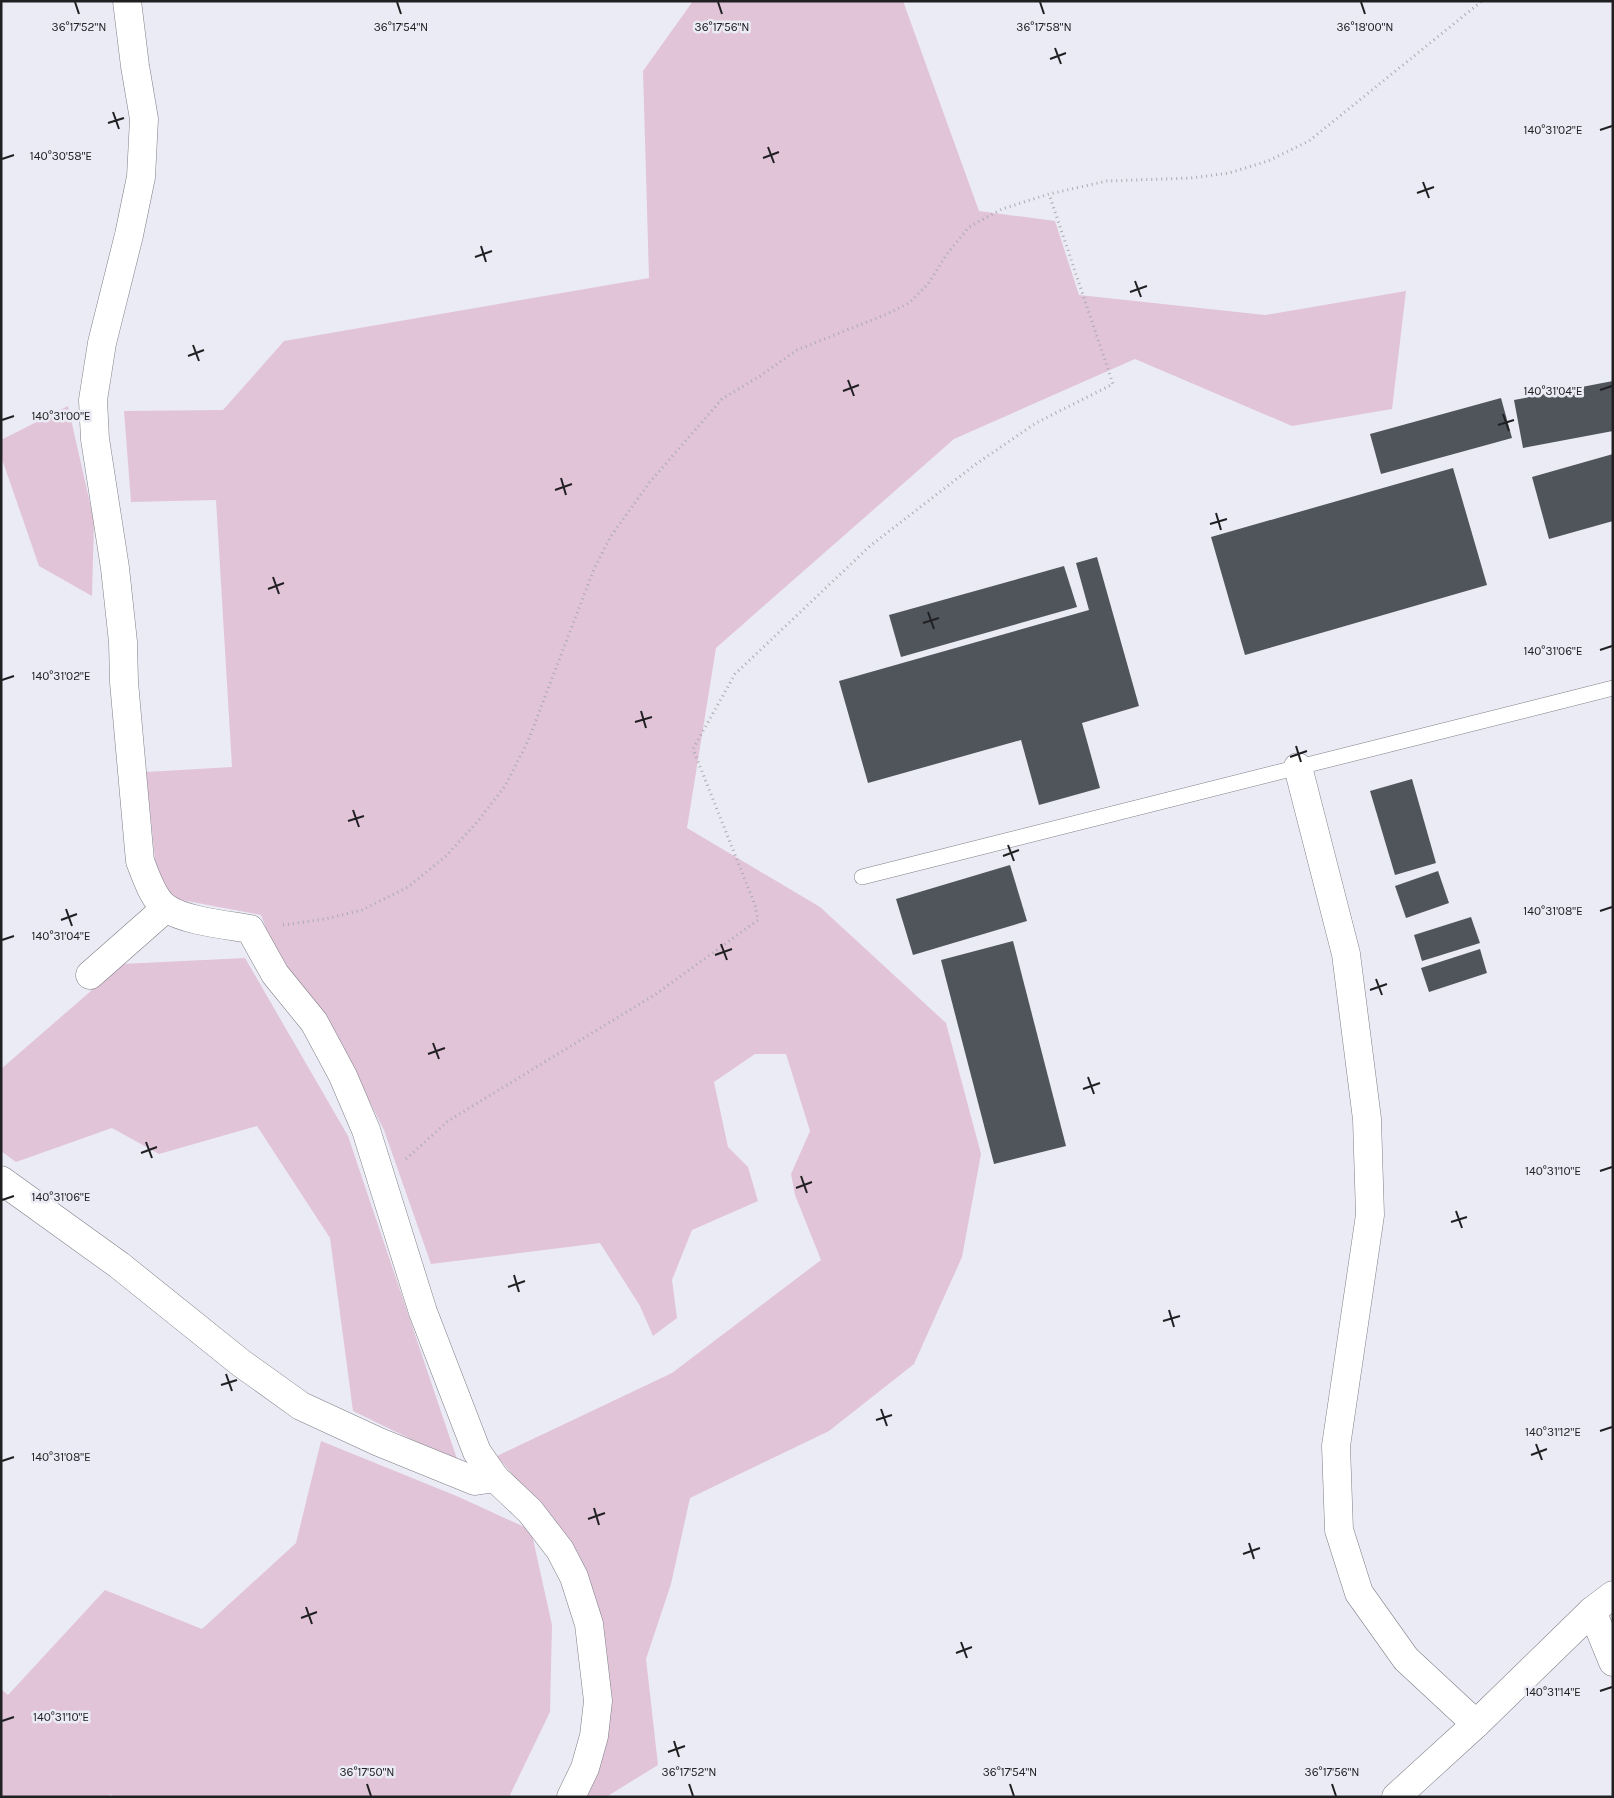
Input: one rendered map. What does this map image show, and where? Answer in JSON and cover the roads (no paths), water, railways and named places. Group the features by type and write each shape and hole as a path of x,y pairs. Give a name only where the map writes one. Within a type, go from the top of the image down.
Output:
{"street":[{"path":"127,1 144,119 141,177 102,343 93,400 95,440 115,568 123,642 124,682 140,861 151,888 166,908 185,917 250,929 275,974 314,1022 343,1076 366,1130 423,1312 477,1452 495,1478 530,1511 560,1550 574,1577 589,1624 598,1701 594,1736 585,1768 571,1797"},
{"path":"1298,767 1346,954 1367,1119 1370,1215 1336,1446 1339,1530 1359,1593 1406,1659 1476,1724"},
{"path":"90,975 166,908"},
{"path":"1,1180 119,1265 241,1363 301,1406 379,1442 475,1481 495,1478"},
{"path":"1396,1797 1476,1724 1602,1603"},
{"path":"1602,1603 1613,1662"}],"lane":[{"path":"862,877 1613,688"}]}
